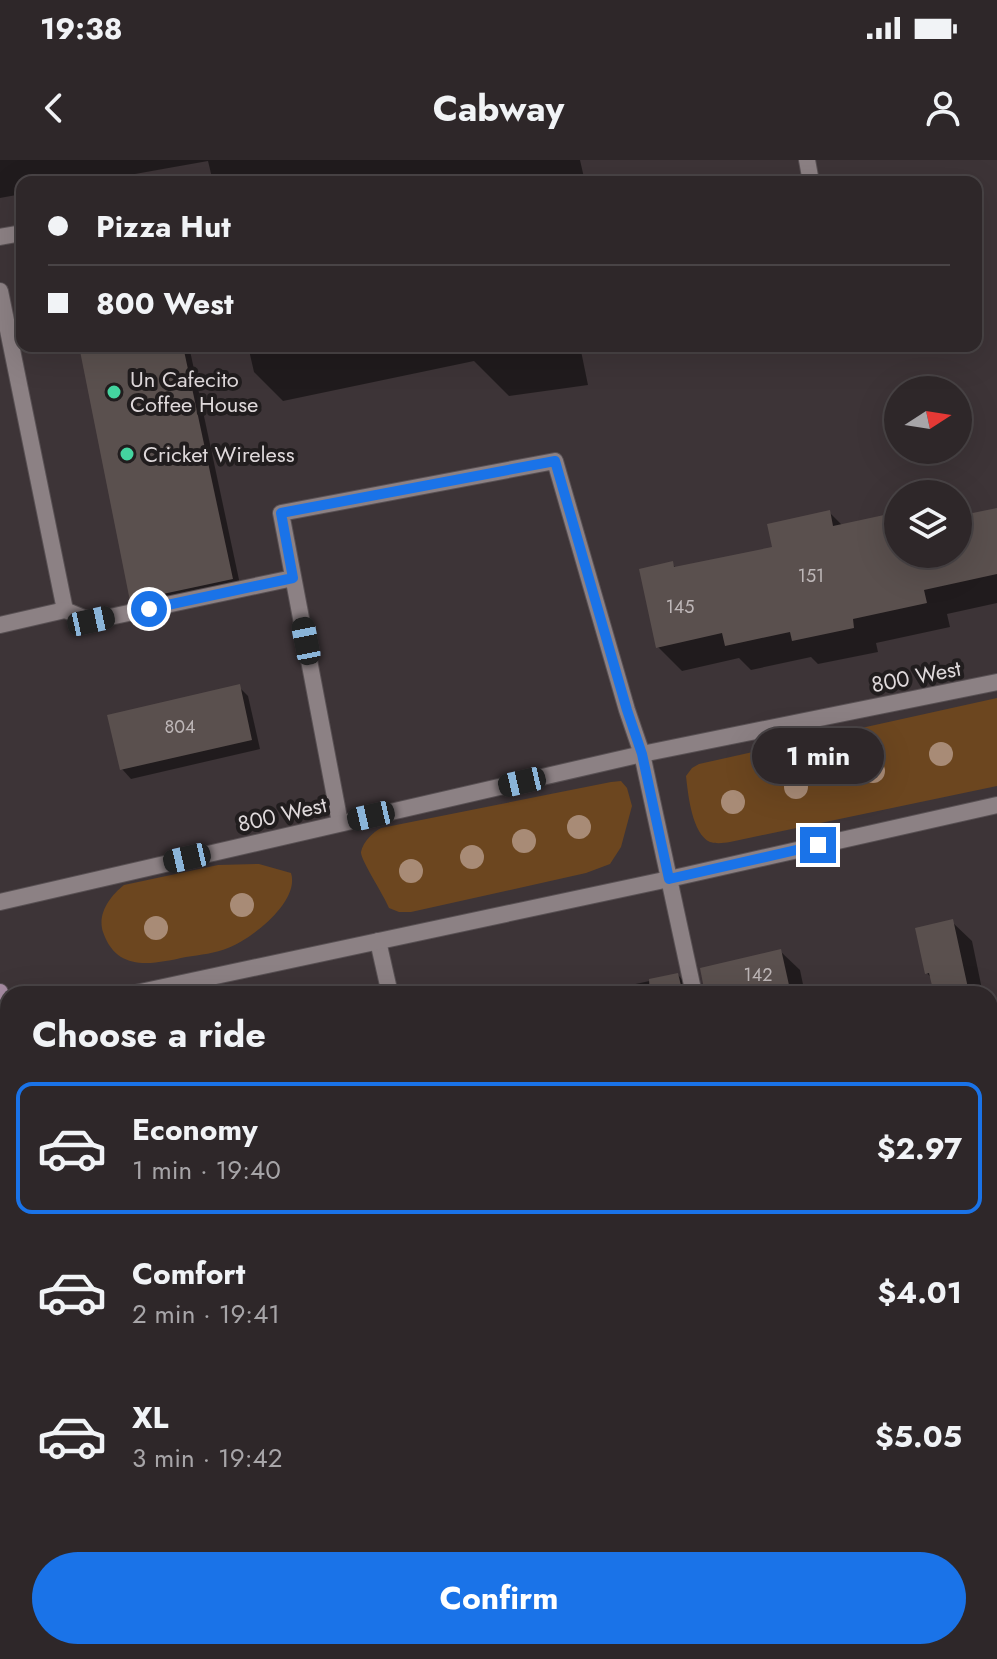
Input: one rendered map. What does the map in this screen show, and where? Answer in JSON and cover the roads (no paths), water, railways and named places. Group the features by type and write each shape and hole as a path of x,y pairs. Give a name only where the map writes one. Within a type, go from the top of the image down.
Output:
{"street":[{"path":"0,291 6,347 65,610"},
{"path":"340,823 281,513 555,461 642,754 692,986"},
{"path":"0,625 65,610 91,621 293,578"},
{"name":"800 West","path":"0,902 642,754 997,682"},
{"path":"168,986 997,805"},
{"path":"378,941 388,986"}],"place":[{"name":"Un Cafecito Coffee House","path":"114,392"},
{"name":"Cricket Wireless","path":"127,454"}]}
